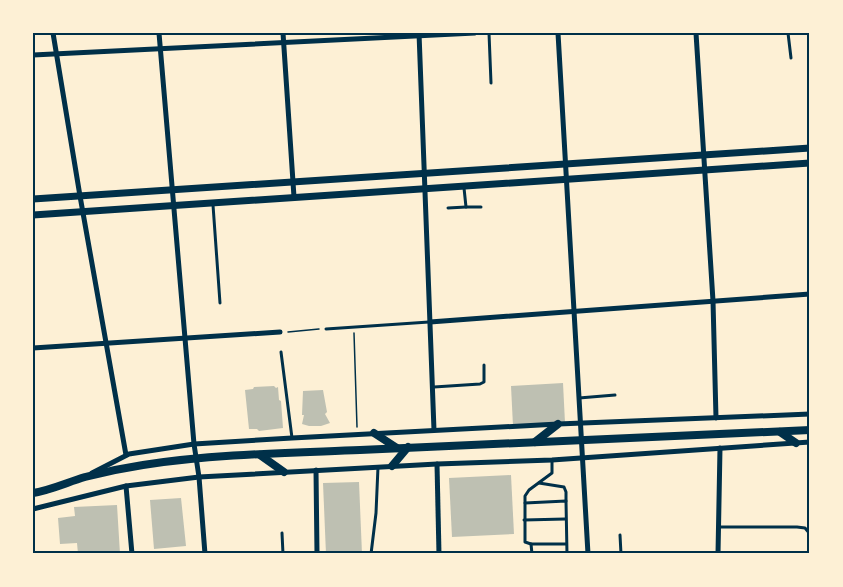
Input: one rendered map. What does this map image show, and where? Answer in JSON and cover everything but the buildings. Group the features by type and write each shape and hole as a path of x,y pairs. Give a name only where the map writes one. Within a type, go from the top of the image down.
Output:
{"main road":[{"path":"534,443 558,424"},
{"path":"33,493 84,477 124,468 196,458 810,430"},
{"path":"780,432 796,443"},
{"path":"374,433 397,448"},
{"path":"392,466 408,447"},
{"path":"260,455 284,472"}],"street":[{"path":"53,33 126,455"},
{"path":"159,33 205,554"},
{"path":"283,33 294,197"},
{"path":"33,55 419,34 476,33"},
{"path":"558,33 588,554"},
{"path":"696,33 713,301 716,418"},
{"path":"419,34 434,430"},
{"path":"33,199 810,148"},
{"path":"33,215 810,163"},
{"path":"430,322 810,294"},
{"path":"33,348 280,332"},
{"path":"84,477 126,455 194,444 434,430 810,414"},
{"path":"33,509 126,486 199,477 552,460 810,442"},
{"path":"718,554 720,448"},
{"path":"437,464 439,554"},
{"path":"316,470 316,554"},
{"path":"126,486 132,554"}],"lane":[{"path":"489,33 491,83"},
{"path":"788,33 791,58"},
{"path":"464,186 466,207"},
{"path":"213,203 220,303"},
{"path":"448,208 481,207"},
{"path":"326,329 430,322"},
{"path":"281,352 292,438"},
{"path":"432,387 480,384 484,377 483,366"},
{"path":"579,398 615,395"},
{"path":"552,460 552,473 526,493 525,542 531,544 566,543"},
{"path":"370,554 376,513 378,467"},
{"path":"539,483 564,487 566,492 567,554"},
{"path":"525,503 566,501"},
{"path":"524,520 566,519"},
{"path":"719,527 797,527 804,528 810,534"},
{"path":"282,533 283,554"},
{"path":"620,535 621,554"},
{"path":"531,544 532,554"},
{"path":"475,554 495,554"}],"path":[{"path":"354,327 357,434"},
{"path":"280,332 326,329"}]}
